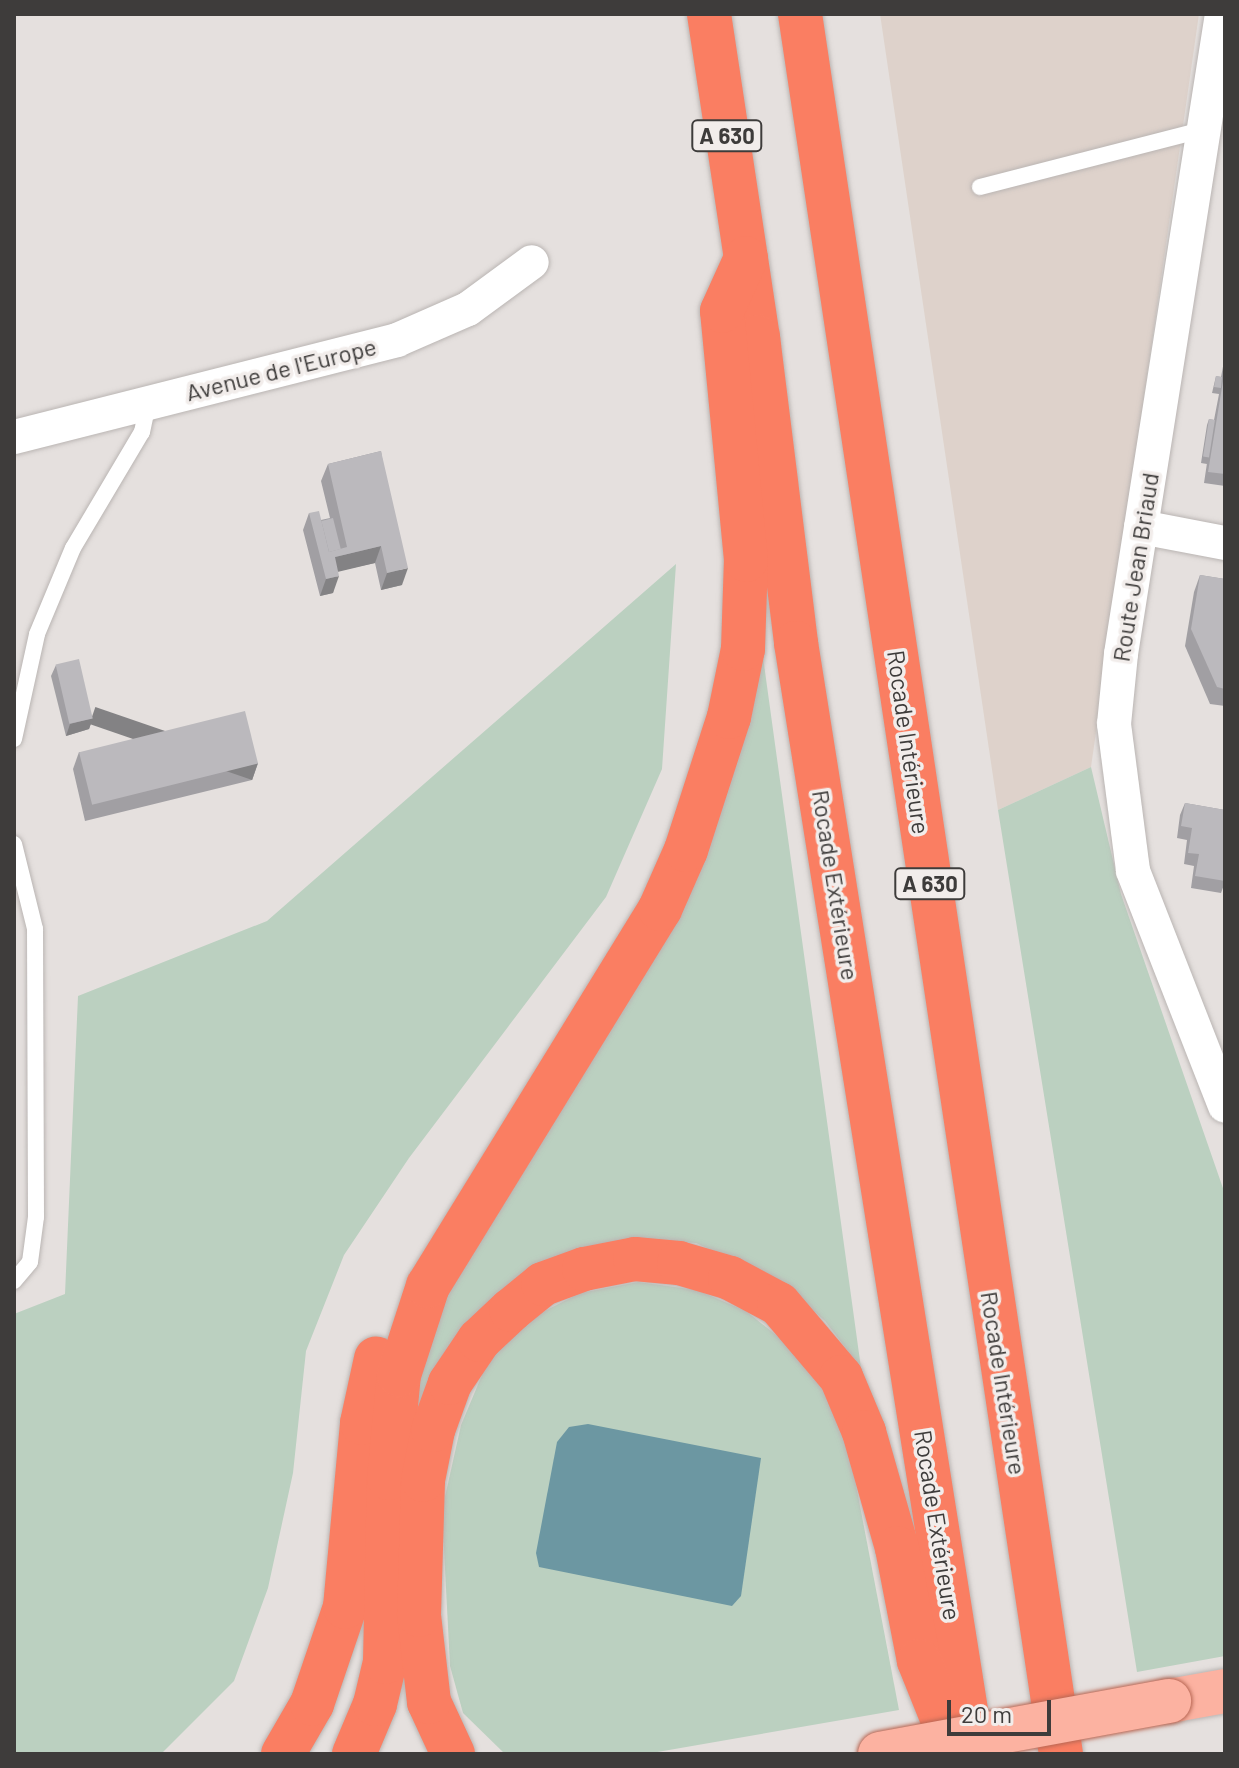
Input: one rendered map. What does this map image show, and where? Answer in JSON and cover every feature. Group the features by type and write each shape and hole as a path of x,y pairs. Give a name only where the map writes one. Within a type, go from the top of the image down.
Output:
{"highway":[{"name":"Rocade Extérieure","path":"709,14 746,258 796,643 973,1754"},
{"name":"Rocade Intérieure","path":"800,14 1061,1754"},
{"path":"354,1754 375,1704 385,1662 389,1478 399,1375 428,1286 500,1163 660,909 690,837 729,717 743,649 746,560 722,311 746,258"},
{"path":"283,1754 312,1704 345,1607 355,1482 371,1372 410,1281 448,1218 500,1163"},
{"path":"453,1754 429,1702 419,1615 423,1480 433,1430 450,1383 471,1351 511,1310 543,1284 584,1269 635,1259 679,1263 730,1278 779,1304 841,1377 864,1432 897,1548 919,1661 957,1754"},
{"path":"1000,1356 1090,1754"}],"main road":[{"path":"880,1754 1225,1691"}],"street":[{"name":"Route Jean Briaud","path":"1222,14 1213,130 1141,527 1116,710 1118,785 1133,871 1225,1106"},
{"name":"Avenue de l'Europe","path":"14,437 397,340 468,309 532,262"},
{"path":"1141,527 1225,543"}],"lane":[{"path":"980,187 1213,130"},
{"path":"14,739 37,634 73,548 142,432 148,403"},
{"path":"14,844 35,929 36,1217 30,1262 14,1281"}],"shaded area":[{"path":"880,14 1199,14 1091,767 998,810"}],"green space":[{"path":"676,564 662,769 606,897 409,1158 344,1255 306,1351 293,1473 268,1588 234,1681 161,1754 14,1754 14,1314 65,1294 78,996 267,921"},
{"path":"763,657 861,1368 825,1321 782,1283 696,1243 643,1240 541,1266 411,1461 414,1390 428,1334"},
{"path":"1091,767 1121,894 1225,1194 1225,1656 1137,1672 998,810"},
{"path":"638,1282 697,1290 746,1311 786,1343 819,1383 848,1443 899,1710 646,1754 505,1754 463,1713 450,1666 442,1510 461,1425 487,1363 529,1319 580,1293"}],"water":[{"path":"588,1424 761,1458 741,1596 732,1606 539,1567 536,1553 557,1442 569,1427"}],"building":[{"path":"1225,369 1225,474 1208,472"},
{"path":"1216,376 1222,377 1221,388 1214,387"},
{"path":"1209,419 1215,420 1209,457 1203,457"},
{"path":"381,451 408,568 387,573 381,546 335,557 339,576 326,579 309,513 319,511 329,552 347,547 328,464"},
{"path":"333,518 341,549 329,552 321,521"},
{"path":"1200,575 1225,579 1225,689 1217,687 1191,629"},
{"path":"79,659 93,718 69,724 56,664"},
{"path":"245,711 258,763 92,805 79,752"},
{"path":"1185,803 1225,810 1225,881 1195,876 1199,854 1188,853 1192,828 1181,826"}]}
